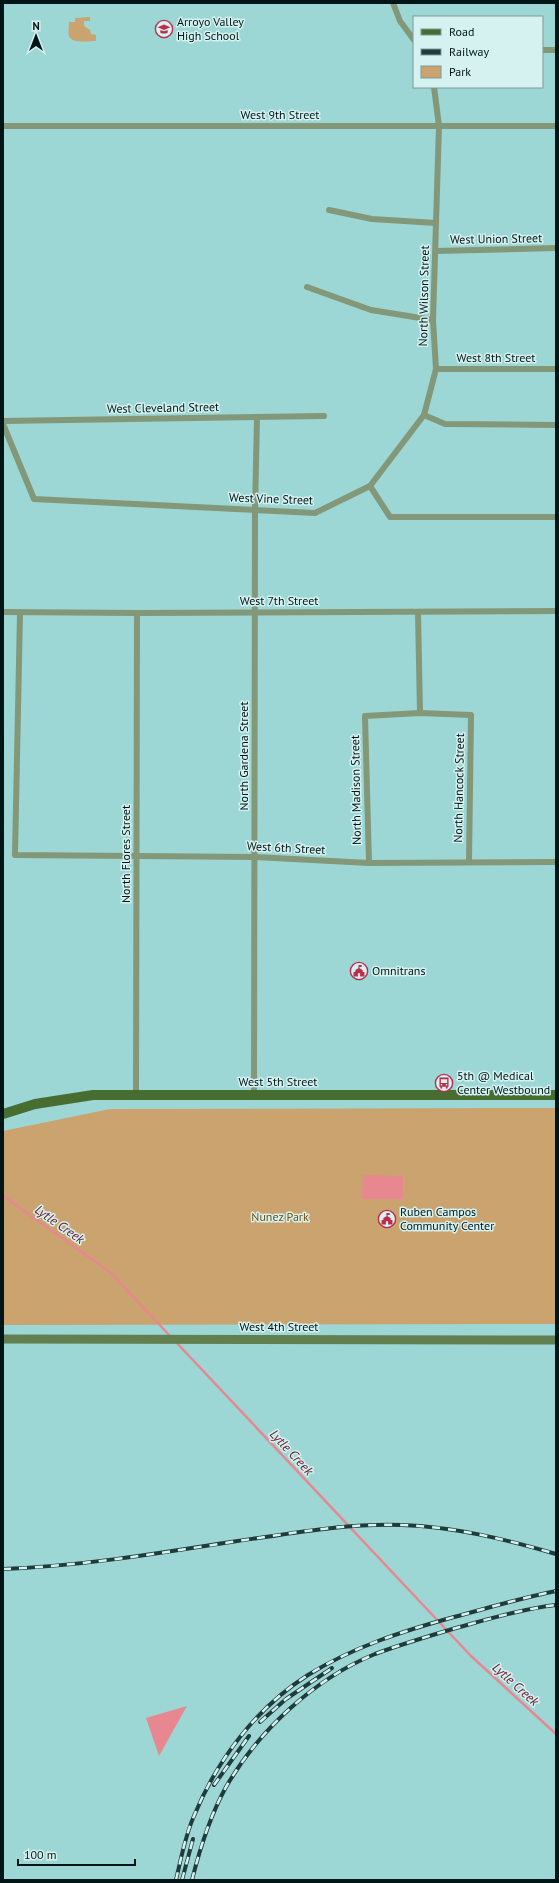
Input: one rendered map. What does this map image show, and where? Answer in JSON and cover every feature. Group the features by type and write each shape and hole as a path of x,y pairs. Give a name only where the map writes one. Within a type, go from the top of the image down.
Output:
{"main road":[{"name":"West 5th Street","path":"3,1114 35,1104 93,1095 556,1095"}],"street":[{"path":"393,3 400,21 413,39"},
{"path":"543,50 556,50"},
{"name":"North Wilson Street","path":"370,486 424,415 436,369 433,320 439,126 434,88"},
{"name":"West 9th Street","path":"3,126 556,126"},
{"name":"West Union Street","path":"329,210 372,219 436,223"},
{"name":"West Union Street","path":"436,251 556,248"},
{"path":"307,287 372,310 433,320"},
{"name":"West 8th Street","path":"436,369 556,369"},
{"path":"424,415 444,424 556,424"},
{"name":"West Cleveland Street","path":"3,423 324,416"},
{"name":"North Gardena Street","path":"254,1095 255,511 257,417"},
{"name":"West Vine Street","path":"3,423 34,499 315,513 370,486"},
{"path":"370,486 390,517 556,517"},
{"name":"West 7th Street","path":"3,612 136,613 556,611"},
{"path":"418,612 420,713"},
{"name":"West 6th Street","path":"20,613 15,855 255,856 369,863 556,862"},
{"name":"North Flores Street","path":"136,613 136,1094"},
{"name":"North Hancock Street","path":"420,713 471,715 469,862"},
{"name":"North Madison Street","path":"369,863 365,716 420,713"},
{"name":"West 4th Street","path":"3,1339 153,1338 556,1340"}],"green space":[{"path":"90,17 90,21 84,21 84,26 90,30 91,34 96,35 96,41 85,42 70,39 69,22 75,22 75,18"},
{"name":"Nunez Park","path":"556,1108 556,1324 3,1325 3,1131 110,1109"}],"shaded area":[{"path":"363,1175 403,1176 403,1199 362,1199"},
{"path":"187,1706 159,1756 146,1718"}],"waterway":[{"name":"Lytle Creek","path":"3,1196 110,1272 170,1336"},
{"name":"Lytle Creek","path":"175,1341 471,1656 556,1734"}],"railway":[{"path":"3,1569 89,1562 337,1527 380,1525 422,1526 461,1531 518,1543 556,1554"},
{"path":"176,1880 188,1831 203,1795 214,1775 226,1755 255,1719 289,1688 325,1665 379,1641 454,1617 556,1591"},
{"path":"192,1880 198,1856 215,1809 239,1766 272,1726 290,1708 310,1692 331,1677 352,1665 385,1650 493,1618 556,1605"},
{"path":"260,1722 286,1699 332,1668"},
{"path":"214,1785 249,1736"},
{"path":"182,1880 193,1839"}],"place":[{"name":"Arroyo Valley High School","path":"164,29"},
{"name":"Omnitrans","path":"359,971"},
{"name":"5th @ Medical Center Westbound","path":"444,1083"},
{"name":"Ruben Campos Community Center","path":"387,1219"}]}
